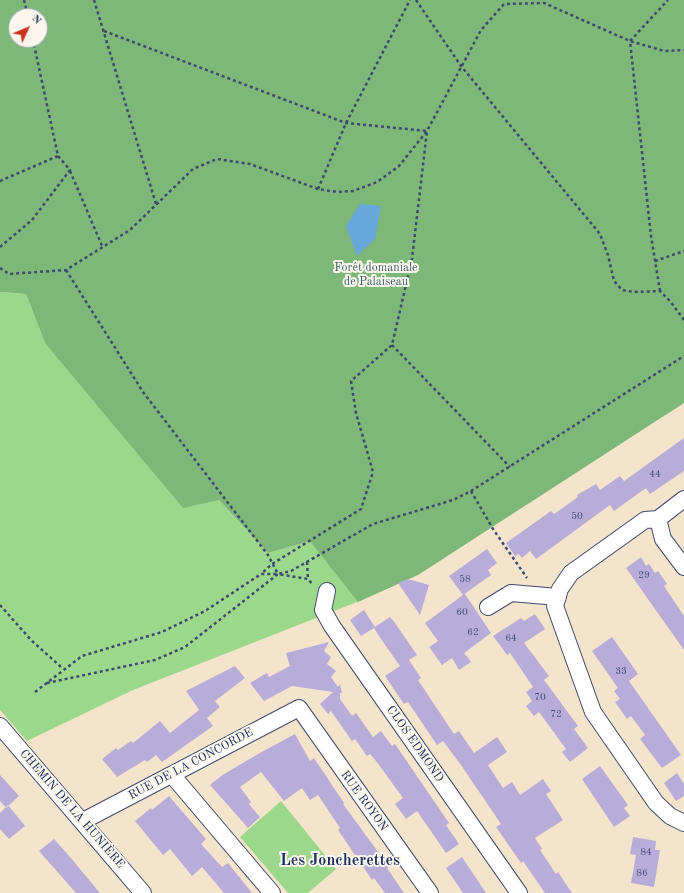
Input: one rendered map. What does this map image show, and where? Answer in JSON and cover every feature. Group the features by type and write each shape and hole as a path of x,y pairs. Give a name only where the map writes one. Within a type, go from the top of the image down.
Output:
{"street":[{"path":"488,607 511,593 550,596 575,577 586,560 645,520 658,519 684,499"},
{"path":"658,519 663,539 684,567"},
{"name":"CLOS EDMOND","path":"327,591 323,610 332,626 520,893"},
{"path":"550,596 556,606 593,712 656,803 670,816 684,823"},
{"name":"RUE DE LA CONCORDE","path":"83,821 299,708"},
{"name":"RUE ROYON","path":"299,708 430,893"},
{"name":"CHEMIN DE LA HUNIÈRE","path":"0,726 144,893"},
{"path":"172,774 272,893"}],"path":[{"path":"94,0 156,204"},
{"path":"318,189 346,123 410,0"},
{"path":"416,0 461,66 600,234 608,255 614,281 618,286 622,290 634,292 660,291"},
{"path":"668,0 630,41 655,261 660,291 670,301 684,320"},
{"path":"0,268 9,274 66,270 130,230 193,169 217,159 250,164 318,189 337,192 353,191 377,182 398,166 428,131 481,30 505,2 544,3 630,41 664,51 684,50"},
{"path":"104,31 346,123 428,131"},
{"path":"35,48 58,156 70,170 103,248"},
{"path":"35,692 61,670 82,656 162,632 205,611 261,574 272,564 361,508 372,472 356,413 351,381 392,345 412,259 428,131"},
{"path":"0,181 58,156"},
{"path":"0,247 32,220 70,170"},
{"path":"655,261 684,251"},
{"path":"66,270 143,392 268,555 278,574"},
{"path":"392,345 510,467"},
{"path":"47,683 155,660 185,647 278,574 291,571 373,524 453,500 471,491 684,356"},
{"path":"471,491 493,529 534,588 550,596"},
{"path":"307,562 308,579 316,590 327,591"},
{"path":"261,574 278,574 308,579"},
{"path":"0,604 31,640 60,666 61,670"}],"green space":[{"name":"Forêt domaniale de Palaiseau","path":"0,0 684,0 684,403 418,575 358,602 310,541 268,553 219,500 183,508 45,343 26,294 0,292"},
{"path":"0,292 26,294 45,343 219,500 268,553 310,541 362,600 133,690 27,741 0,710"},
{"path":"281,801 336,869 308,893 288,893 240,837"}],"water":[{"path":"360,204 381,206 375,239 357,256 346,226"}],"building":[{"path":"684,438 684,471 650,494 646,488 614,511 610,505 536,559 530,551 522,558 519,554 515,556 506,543 551,511 554,514 578,497 577,495 596,484 600,490 620,476 624,481"},
{"path":"487,549 497,563 488,570 491,575 463,595 449,576"},
{"path":"641,557 646,566 649,564 655,573 658,571 667,584 664,586 684,616 684,650 626,568"},
{"path":"408,579 429,585 420,615 398,583"},
{"path":"465,594 491,633 464,653 471,662 459,670 452,658 442,665 429,647 438,641 425,623"},
{"path":"364,610 375,627 390,617 395,623 417,655 409,660 421,678 418,680 454,734 459,731 474,753 497,737 507,752 488,765 503,788 512,782 520,795 543,779 551,791 546,794 563,820 535,838 542,849 540,850 556,874 558,872 572,893 545,893 523,861 521,863 496,827 501,824 461,765 443,741 437,745 408,702 404,704 385,676 400,666 374,628 361,636 350,620"},
{"path":"535,614 545,629 524,643 549,676 544,680 578,726 574,729 588,748 570,762 562,752 566,749 539,712 534,716 526,706 532,701 526,692 533,687 510,653 507,655 493,636 521,618 524,621"},
{"path":"612,637 638,674 629,681 681,755 662,768 640,739 645,735 631,716 627,719 615,702 620,699 614,691 618,688 592,651"},
{"path":"329,642 324,651 331,657 327,664 336,671 331,677 338,687 340,684 342,693 340,693 340,699 352,716 356,713 373,737 381,731 392,746 395,744 449,823 446,825 459,844 446,853 417,811 406,819 395,804 403,798 376,761 370,754 367,756 355,739 352,741 331,711 328,714 320,704 333,692 292,686 264,701 250,683 267,673 269,677 290,666 286,653"},
{"path":"235,666 245,678 215,701 220,707 207,718 213,726 162,762 156,755 147,762 145,760 117,777 102,759 116,748 118,750 131,741 133,743 160,721 170,733 199,710 186,691"},
{"path":"295,734 310,761 314,758 344,803 343,804 389,867 387,868 404,893 385,893 374,878 372,880 338,830 340,828 318,795 310,800 302,788 284,801 261,772 240,787 251,802 249,804 260,817 248,828 210,785 221,776"},
{"path":"600,766 628,805 624,808 630,816 614,827 582,779"},
{"path":"677,773 684,784 684,796 676,801 664,783"},
{"path":"0,775 19,796 6,808 0,801"},
{"path":"169,796 206,839 201,844 222,867 228,863 252,893 224,893 202,867 192,876 170,849 163,855 135,821 151,808 152,810"},
{"path":"8,805 25,826 9,839 0,829 0,813"},
{"path":"633,837 656,841 655,850 660,850 654,887 631,883 636,855 630,854"},
{"path":"54,839 100,893 76,893 39,851"},
{"path":"462,857 486,893 463,893 446,868"}],"district":[{"name":"Les Joncherettes","path":"340,861"}]}
